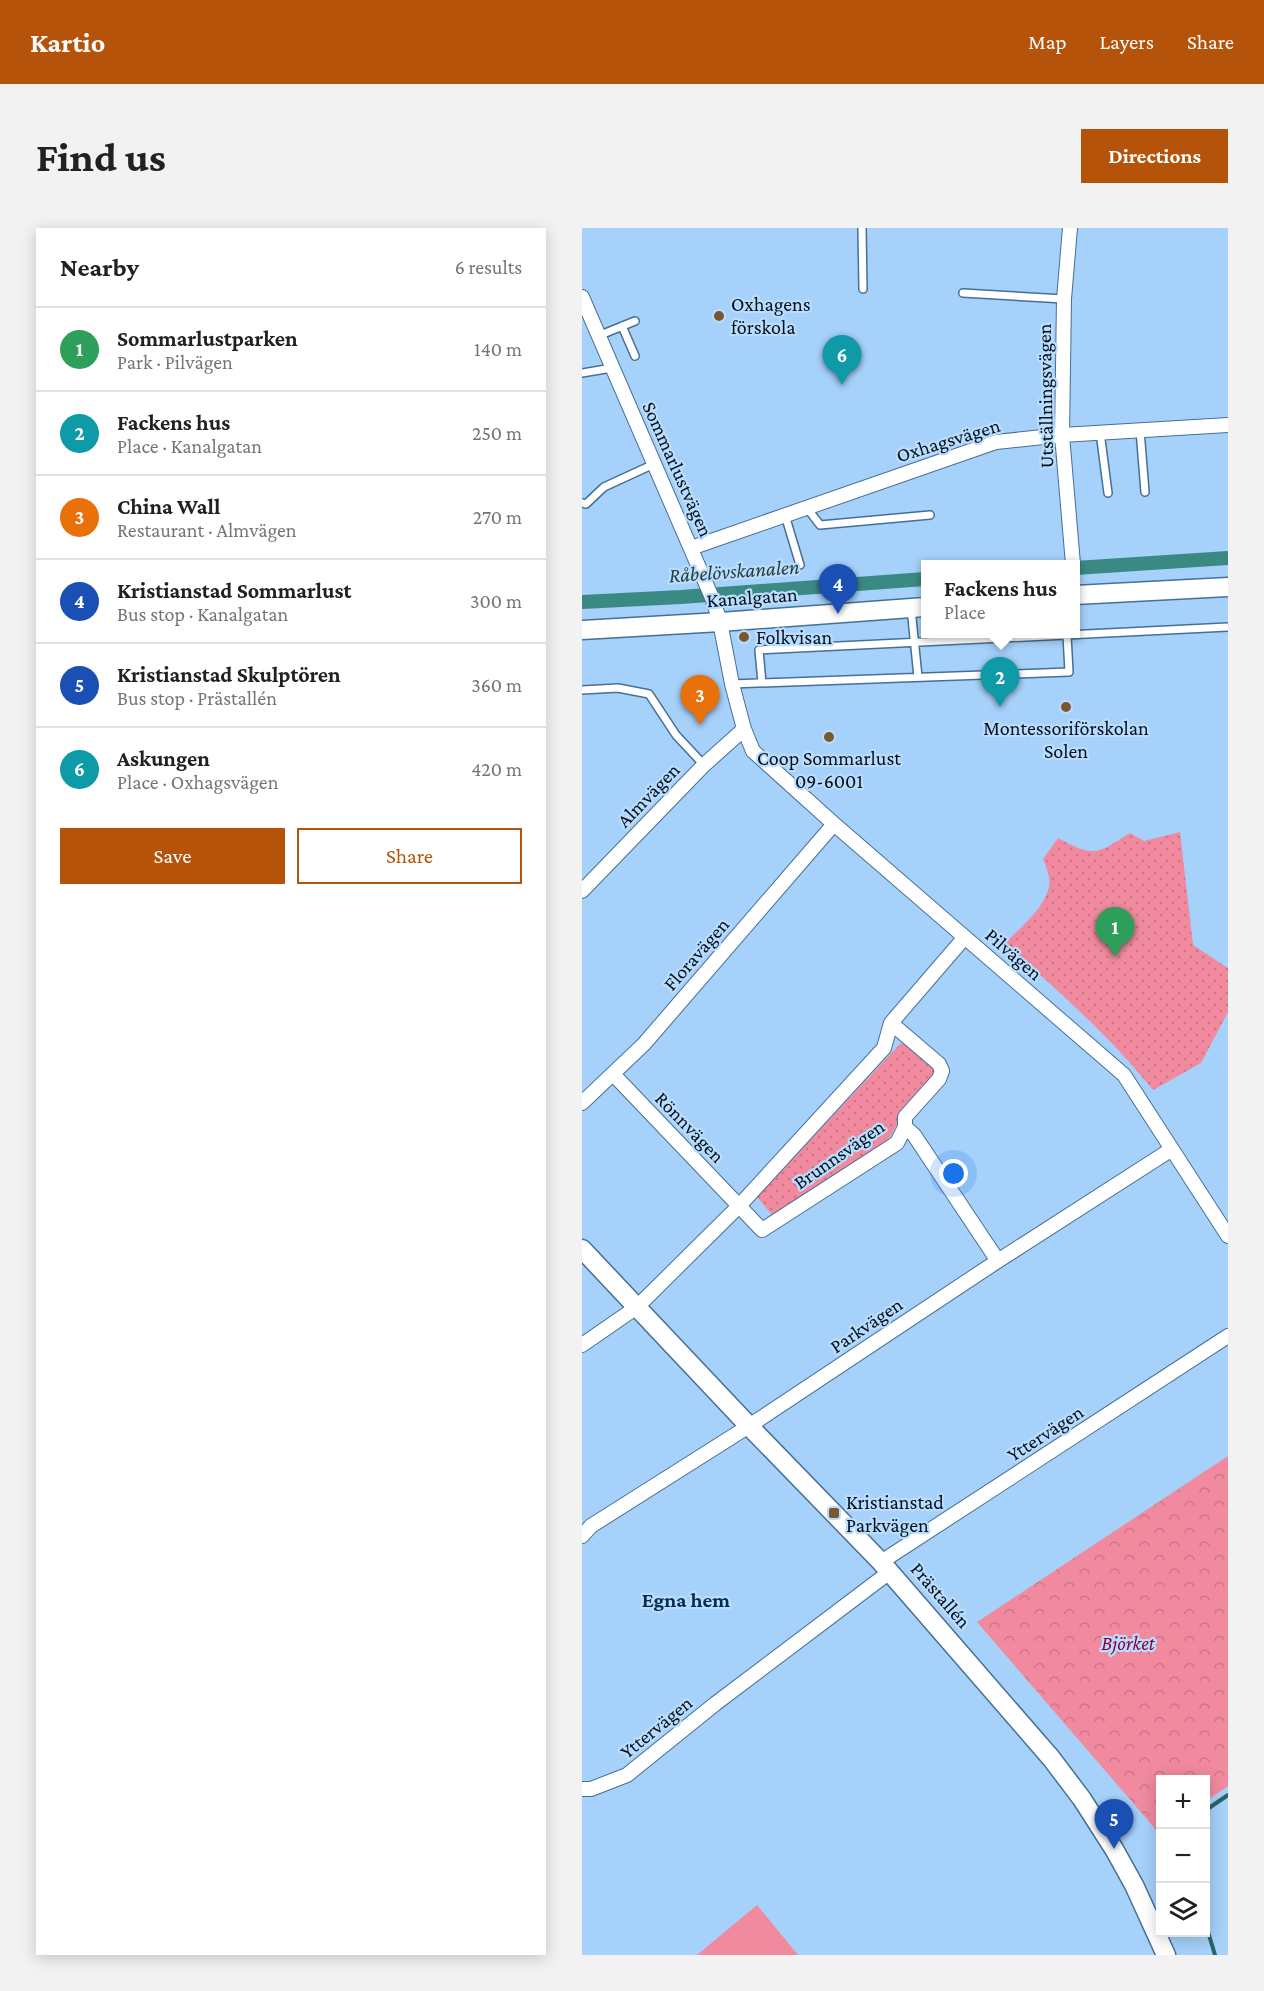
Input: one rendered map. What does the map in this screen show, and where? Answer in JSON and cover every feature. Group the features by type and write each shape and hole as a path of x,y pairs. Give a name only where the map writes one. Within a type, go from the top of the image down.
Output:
{"street":[{"name":"Utställningsvägen","path":"1070,228 1064,299 1062,435 1072,560"},
{"name":"Sommarlustvägen","path":"582,297 713,600 744,729"},
{"name":"Oxhagsvägen","path":"691,548 996,442 1100,432 1228,425"},
{"path":"1080,595 1228,587"},
{"name":"Kanalgatan","path":"582,630 918,607"},
{"name":"Almvägen","path":"582,891 704,765 744,729"},
{"name":"Pilvägen","path":"744,729 753,751 1124,1075 1228,1236"},
{"name":"Floravägen","path":"582,1103 644,1044 834,824"},
{"name":"Brunnsvägen","path":"582,1345 637,1307 739,1206 884,1048 891,1023 965,937"},
{"name":"Brunnsvägen","path":"739,1206 762,1230 897,1143 905,1127 905,1117 939,1079 942,1071 939,1064 891,1023"},
{"name":"Rönnvägen","path":"613,1074 739,1206"},
{"path":"905,1127 914,1135 998,1261"},
{"name":"Parkvägen","path":"582,1536 591,1526 749,1426 1172,1149"},
{"name":"Prästallén","path":"582,1249 749,1426 886,1566 1051,1758 1082,1799 1134,1885 1167,1955"},
{"name":"Yttervägen","path":"582,1789 591,1789 627,1775 886,1566 1228,1336"}],"lane":[{"path":"862,228 863,289"},
{"path":"963,293 1064,299"},
{"path":"598,336 635,321"},
{"path":"622,326 635,356"},
{"path":"582,373 612,368"},
{"path":"1140,430 1145,492"},
{"path":"1100,432 1108,493"},
{"path":"582,503 586,504 604,487 654,464"},
{"path":"807,508 820,525 930,515"},
{"path":"785,515 800,565"},
{"path":"918,607 915,642 918,677"},
{"path":"1080,634 1228,627"},
{"path":"762,683 759,650 1001,638"},
{"path":"732,684 1069,672 1066,638"},
{"path":"582,690 618,688 649,694 675,735 704,765"}],"green space":[{"path":"1180,832 1193,945 1228,968 1228,1012 1201,1063 1153,1090 1101,1032 1005,943 1031,918 1042,903 1049,887 1048,872 1043,859 1058,838 1080,849 1095,851 1130,833 1144,841"},
{"path":"906,1043 933,1067 936,1074 902,1114 892,1134 883,1145 773,1216 757,1197 900,1044"},
{"name":"Björket","path":"1228,1456 1228,1786 1210,1798 1210,1775 1156,1775 1156,1830 977,1622"},
{"path":"757,1905 798,1955 697,1955"}],"waterway":[{"name":"Råbelövskanalen","path":"1080,568 1228,558"},
{"name":"Råbelövskanalen","path":"582,602 921,579"},
{"path":"1210,1807 1228,1795"},
{"path":"1210,1937 1215,1955"}],"place":[{"name":"Oxhagens förskola","path":"719,316"},
{"name":"Askungen","path":"842,385"},
{"name":"Kristianstad Sommarlust","path":"838,614"},
{"name":"Folkvisan","path":"744,637"},
{"name":"Fackens hus","path":"1000,707"},
{"name":"Montessoriförskolan Solen","path":"1066,707"},
{"name":"China Wall","path":"700,725"},
{"name":"Coop Sommarlust 09-6001","path":"829,737"},
{"name":"Sommarlustparken","path":"1115,957"},
{"name":"Kristianstad Parkvägen","path":"834,1513"},
{"name":"Kristianstad Skulptören","path":"1114,1849"}],"district":[{"name":"Egna hem","path":"686,1600"}]}
